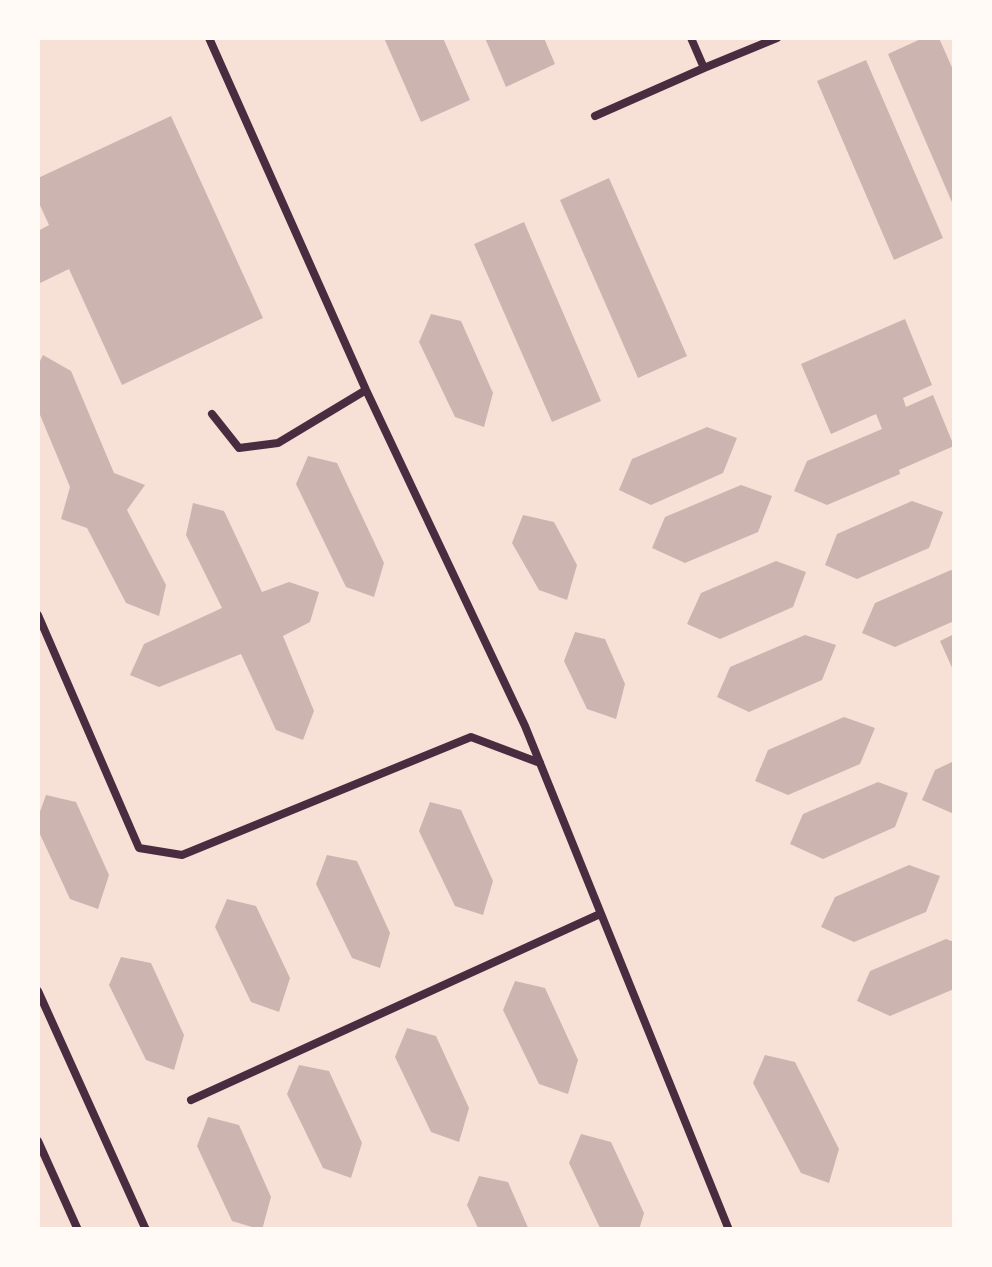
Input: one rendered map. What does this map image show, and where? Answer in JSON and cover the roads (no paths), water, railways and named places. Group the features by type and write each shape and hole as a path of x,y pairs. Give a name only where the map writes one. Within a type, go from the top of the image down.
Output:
{"lane":[{"path":"208,38 366,390 525,726 729,1230"},
{"path":"692,38 704,68"},
{"path":"594,116 776,38"},
{"path":"212,414 239,448 278,443 366,390"},
{"path":"38,615 139,848 182,855 471,736 540,763"},
{"path":"191,1100 600,914"},
{"path":"38,991 146,1230"},
{"path":"38,1141 78,1230"}]}
